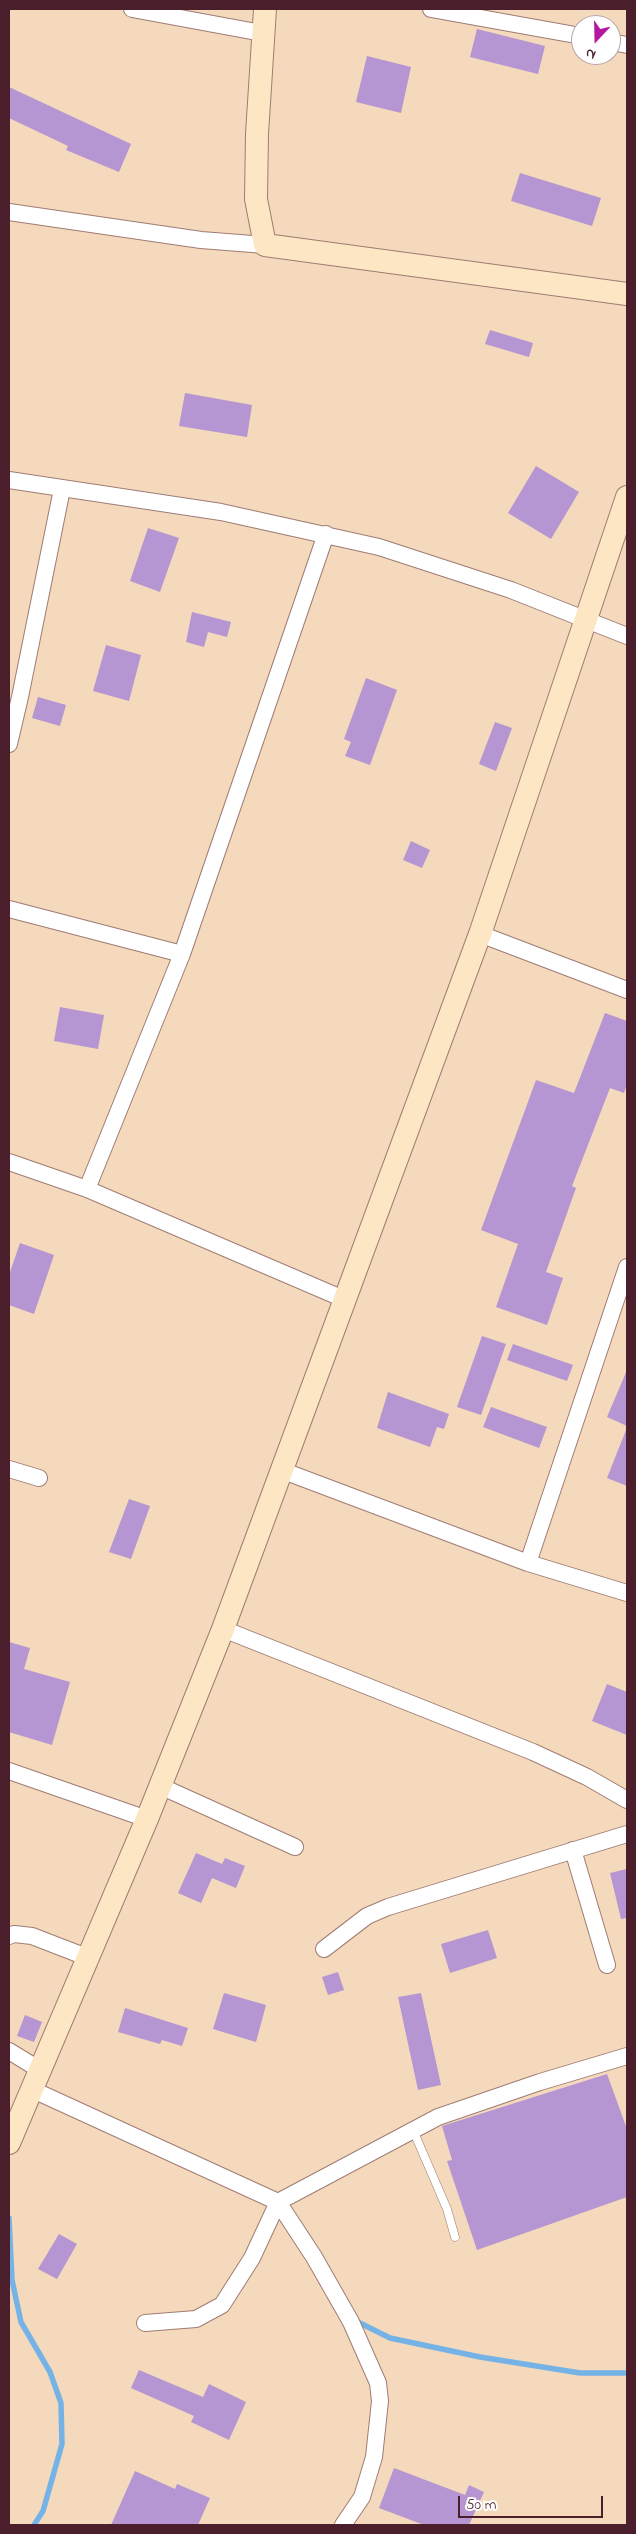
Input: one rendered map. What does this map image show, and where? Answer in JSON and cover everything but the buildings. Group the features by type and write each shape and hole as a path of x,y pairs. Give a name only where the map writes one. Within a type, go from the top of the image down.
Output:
{"street":[{"path":"132,9 262,33"},
{"path":"265,9 262,33 256,198 265,245"},
{"path":"431,9 571,34"},
{"path":"9,212 201,240 265,245 627,294"},
{"path":"9,480 221,512 326,534 433,564 511,590 627,636"},
{"path":"9,744 62,489"},
{"path":"9,2142 147,1819 223,1629 480,934 627,497"},
{"path":"87,1188 182,954 326,534"},
{"path":"9,909 182,954"},
{"path":"480,934 627,990"},
{"path":"9,1162 87,1188 346,1300"},
{"path":"528,1563 626,1277"},
{"path":"9,1470 39,1478"},
{"path":"281,1470 528,1563 627,1593"},
{"path":"223,1629 533,1752 586,1777 627,1800"},
{"path":"9,1771 147,1819"},
{"path":"160,1786 295,1847"},
{"path":"324,1949 367,1916 388,1907 627,1834"},
{"path":"573,1850 607,1965"},
{"path":"9,1936 14,1934 32,1936 89,1958"},
{"path":"9,2051 36,2079 278,2202 314,2257 351,2322 378,2383 380,2401 374,2457 362,2497 343,2525"},
{"path":"145,2323 196,2319 222,2306 252,2258 278,2202 447,2113 627,2056"}],"lane":[{"path":"413,2130 447,2209 455,2237"}],"waterway":[{"path":"9,2218 12,2280 21,2322 50,2372 61,2403 62,2444 43,2511 34,2525"},
{"path":"360,2323 390,2338 480,2357 580,2373 627,2373"}]}
